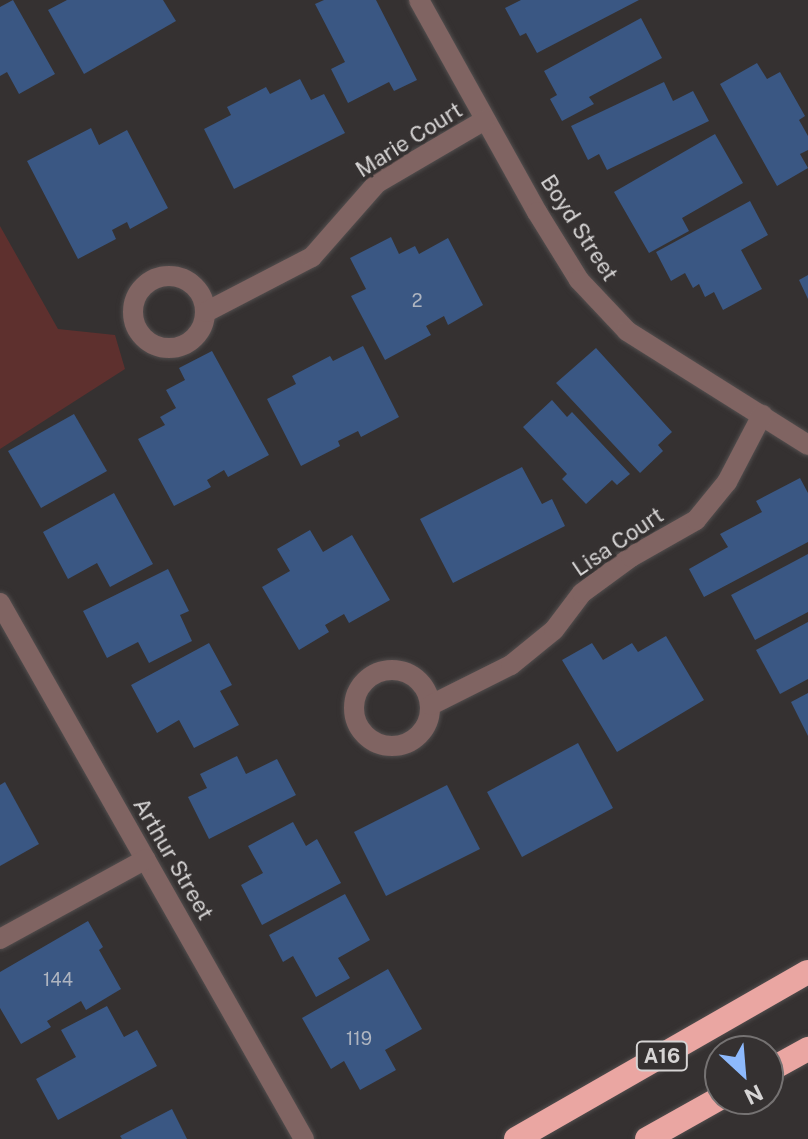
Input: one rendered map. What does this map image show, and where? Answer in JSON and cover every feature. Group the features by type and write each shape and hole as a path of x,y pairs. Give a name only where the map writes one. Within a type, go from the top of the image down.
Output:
{"highway":[{"name":"A16","path":"516,1139 808,972"},
{"path":"784,1062 808,1049"},
{"path":"647,1139 704,1107"}],"street":[{"name":"Boyd Street","path":"419,0 579,280 627,331 808,445"},
{"name":"Marie Court","path":"206,312 312,257 377,183 485,120"},
{"name":"Lisa Court","path":"431,705 511,665 554,630 582,593 631,557 696,520 727,482 762,415"},
{"name":"Arthur Street","path":"0,603 304,1139"},
{"path":"0,939 146,859"}],"shaded area":[{"path":"0,226 58,329 115,335 125,369 0,449"}],"building":[{"path":"13,0 55,74 19,94 7,72 0,76 0,7"},
{"path":"67,0 163,0 176,21 84,74 48,10"},
{"path":"324,0 376,0 417,80 394,91 389,82 348,103 331,69 345,62 315,4"},
{"path":"521,0 639,0 537,53 526,33 520,36 505,8"},
{"path":"641,18 662,58 589,97 594,104 562,121 550,99 557,95 544,71"},
{"path":"757,63 767,79 780,72 805,116 799,120 808,136 808,150 800,154 808,168 777,186 720,84"},
{"path":"300,79 311,100 324,94 345,133 234,189 204,129 231,115 227,107 266,87 270,94"},
{"path":"664,82 673,101 693,91 709,121 607,170 599,154 588,160 571,126"},
{"path":"91,128 99,145 127,130 168,208 130,229 127,222 112,230 116,239 78,259 27,161"},
{"path":"715,134 743,183 682,218 689,231 649,253 614,192"},
{"path":"750,201 768,235 741,250 762,289 723,310 714,292 705,297 699,284 693,288 685,273 671,281 656,252"},
{"path":"391,237 399,254 415,246 419,254 448,238 483,305 448,325 444,316 426,326 431,335 385,360 351,296 366,289 350,258"},
{"path":"808,275 808,299 799,280"},
{"path":"363,346 399,417 361,437 358,431 338,441 340,446 301,466 267,399 296,384 292,376 330,356 333,361"},
{"path":"596,348 672,432 658,445 663,451 640,473 556,383"},
{"path":"212,351 269,455 228,477 224,470 207,480 211,487 174,506 138,439 165,425 160,417 176,408 166,390 185,380 179,368"},
{"path":"552,400 567,417 572,412 630,474 617,485 612,480 586,504 562,479 567,474 523,427"},
{"path":"74,414 107,471 41,508 8,451"},
{"path":"522,467 542,504 552,499 565,526 453,583 420,519"},
{"path":"800,478 808,493 808,542 704,597 689,569 728,547 720,534 762,512 756,501"},
{"path":"114,493 153,564 110,587 97,563 68,579 43,532"},
{"path":"310,530 323,552 352,535 390,600 349,623 344,614 325,625 329,632 299,650 262,587 290,571 277,549"},
{"path":"808,554 808,612 755,640 731,595"},
{"path":"168,569 189,611 180,615 192,641 149,663 138,642 107,658 83,611"},
{"path":"808,622 808,679 780,694 756,650"},
{"path":"666,636 704,700 617,752 562,660 592,643 603,660 632,643 638,652"},
{"path":"209,643 232,685 220,691 239,725 194,748 179,720 157,733 131,685"},
{"path":"808,693 808,736 791,702"},
{"path":"578,743 613,808 522,857 487,792"},
{"path":"237,756 246,774 277,759 296,795 209,839 188,797 207,788 200,774"},
{"path":"5,782 39,844 0,866 0,785"},
{"path":"447,785 480,849 386,896 354,832"},
{"path":"293,822 306,846 317,839 341,883 262,925 241,885 263,873 248,846"},
{"path":"345,894 370,940 338,958 350,978 316,997 293,956 283,962 269,935"},
{"path":"88,921 103,947 99,950 121,989 86,1010 81,1001 47,1021 51,1027 21,1044 0,1008 0,972"},
{"path":"388,969 422,1029 385,1050 396,1070 360,1090 344,1061 331,1069 302,1018"},
{"path":"107,1006 124,1037 137,1030 157,1066 58,1120 36,1079 76,1057 61,1030"},
{"path":"172,1109 187,1139 122,1139 120,1136"}]}
